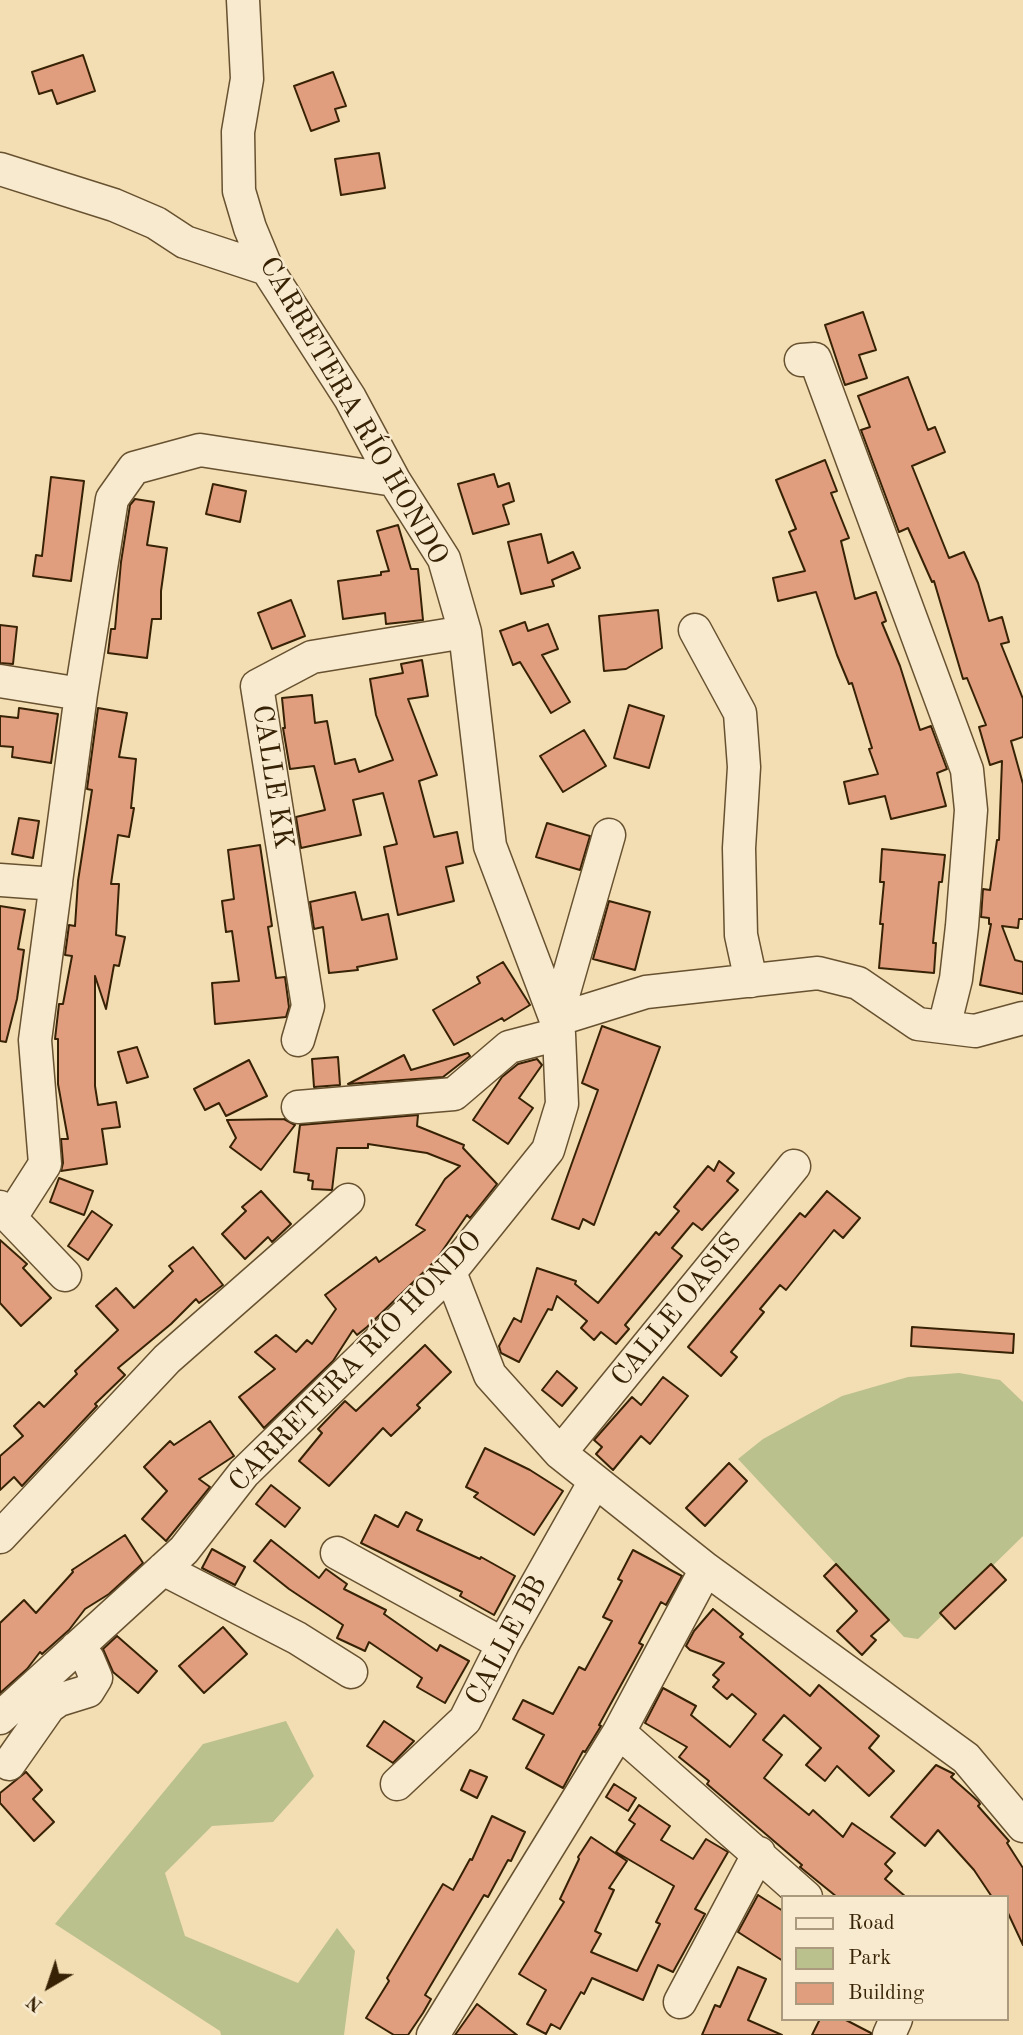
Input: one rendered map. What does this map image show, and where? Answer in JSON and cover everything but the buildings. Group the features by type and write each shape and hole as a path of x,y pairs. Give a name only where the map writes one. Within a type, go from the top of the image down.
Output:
{"street":[{"name":"CARRETERA RÍO HONDO","path":"0,1718 184,1550 244,1473 450,1272 548,1150 562,1104 557,1027 490,846 465,632 444,559 389,470 349,398 267,269 250,228 239,191 238,132 247,79 243,0"},
{"path":"0,169 114,205 156,223 185,243 267,269"},
{"path":"801,360 815,359 967,770 971,810 962,926 957,979 943,1027"},
{"path":"65,1275 5,1212 45,1164 35,1040 81,694 112,499 134,468 200,450 389,470"},
{"path":"695,630 740,713 744,767 739,848 741,935 751,981"},
{"name":"CALLE KK","path":"298,1040 308,1006 257,686 312,657 465,632"},
{"path":"0,681 81,694"},
{"path":"557,1027 609,835"},
{"path":"0,880 56,884"},
{"path":"298,1107 454,1094 509,1047 646,992 818,973 858,983 918,1024 975,1031 1023,1017"},
{"name":"CALLE OASIS","path":"560,1453 794,1166"},
{"path":"0,1537 167,1359 348,1200"},
{"path":"450,1272 490,1375 560,1453 706,1569 966,1758 1023,1826"},
{"name":"CALLE BB","path":"397,1784 465,1720 503,1644 595,1481"},
{"path":"337,1553 503,1644"},
{"path":"163,1569 297,1638 351,1672"},
{"path":"433,2035 619,1732 706,1569"},
{"path":"9,1764 49,1707 59,1700 88,1691 92,1685 96,1678 88,1660 76,1648"},
{"path":"619,1732 804,1895"},
{"path":"680,2002 758,1853"}],"green space":[{"path":"959,1373 1000,1380 1023,1402 1023,1536 918,1639 904,1637 738,1459 763,1439 842,1396 908,1377"},
{"path":"286,1721 314,1776 273,1822 212,1826 165,1873 185,1936 298,1983 337,1928 355,1951 344,2035 221,2035 220,2031 55,1924 203,1744"}]}
